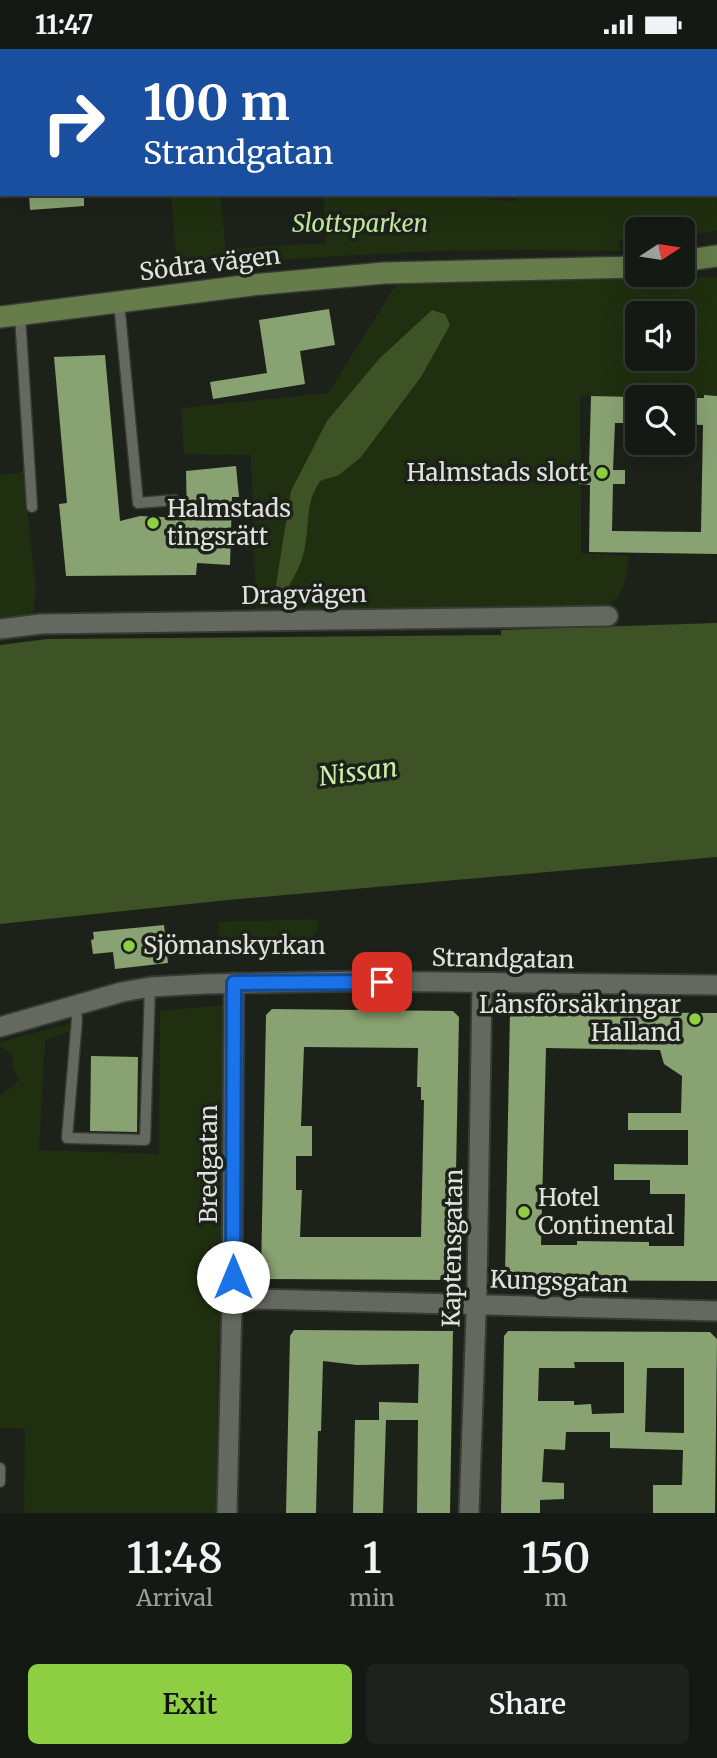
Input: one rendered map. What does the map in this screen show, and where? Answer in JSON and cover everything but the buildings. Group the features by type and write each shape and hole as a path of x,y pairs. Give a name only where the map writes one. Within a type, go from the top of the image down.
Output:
{"street":[{"path":"695,259 717,256"},
{"name":"Södra vägen","path":"5,316 253,285 384,273 625,267"},
{"name":"Dragvägen","path":"0,629 41,624 608,616"},
{"name":"Strandgatan","path":"0,1027 122,992 234,983 357,981 717,985"},
{"name":"Bredgatan","path":"227,1513 232,1303 234,983"},
{"name":"Kaptensgatan","path":"469,1513 482,984"},
{"name":"Kungsgatan","path":"232,1303 259,1299 717,1311"}],"lane":[{"path":"119,302 138,503 174,500"},
{"path":"5,316 32,507"},
{"path":"75,1007 77,1019 67,1137 145,1140 150,988"},
{"path":"0,1468 0,1482"}],"green space":[{"name":"Slottsparken","path":"171,196 220,196 226,249 326,243 323,196 486,196 487,199 514,201 522,196 717,196 717,230 695,235 695,217 625,217 625,240 619,240 620,251 424,252 177,266"},
{"name":"Slottsparken","path":"695,277 717,277 717,398 695,398 695,385 625,385 625,397 580,396 581,553 629,556 620,594 607,605 597,608 569,614 256,610 251,455 184,454 181,408 328,393 397,283 625,279 625,287 695,287"},
{"path":"23,472 36,588 33,614 22,620 0,623 0,475"},
{"path":"317,919 318,932 314,933 315,956 241,955 240,949 230,949 230,938 219,937 218,922"},
{"path":"224,1005 221,1267 226,1276 224,1337 218,1342 216,1513 24,1513 25,1429 0,1428 0,1096 19,1080 12,1067 13,1056 3,1047 0,1049 0,1042 72,1023 74,1030 45,1040 39,1150 159,1154 160,1011"}],"water":[{"path":"432,310 445,314 450,325 421,377 361,457 339,475 320,481 310,505 301,562 288,588 275,591 291,491 327,421 379,359"},
{"name":"Nissan","path":"717,623 717,857 228,900 0,924 0,645 47,639 501,635 501,630"}],"place":[{"name":"Halmstads slott","path":"602,473"},
{"name":"Halmstads tingsrätt","path":"153,523"},
{"name":"Sjömanskyrkan","path":"129,946"},
{"name":"Länsförsäkringar Halland","path":"695,1019"},
{"name":"Hotel Continental","path":"524,1212"}],"route":[{"path":"233,1277 234,983 382,982"}]}
